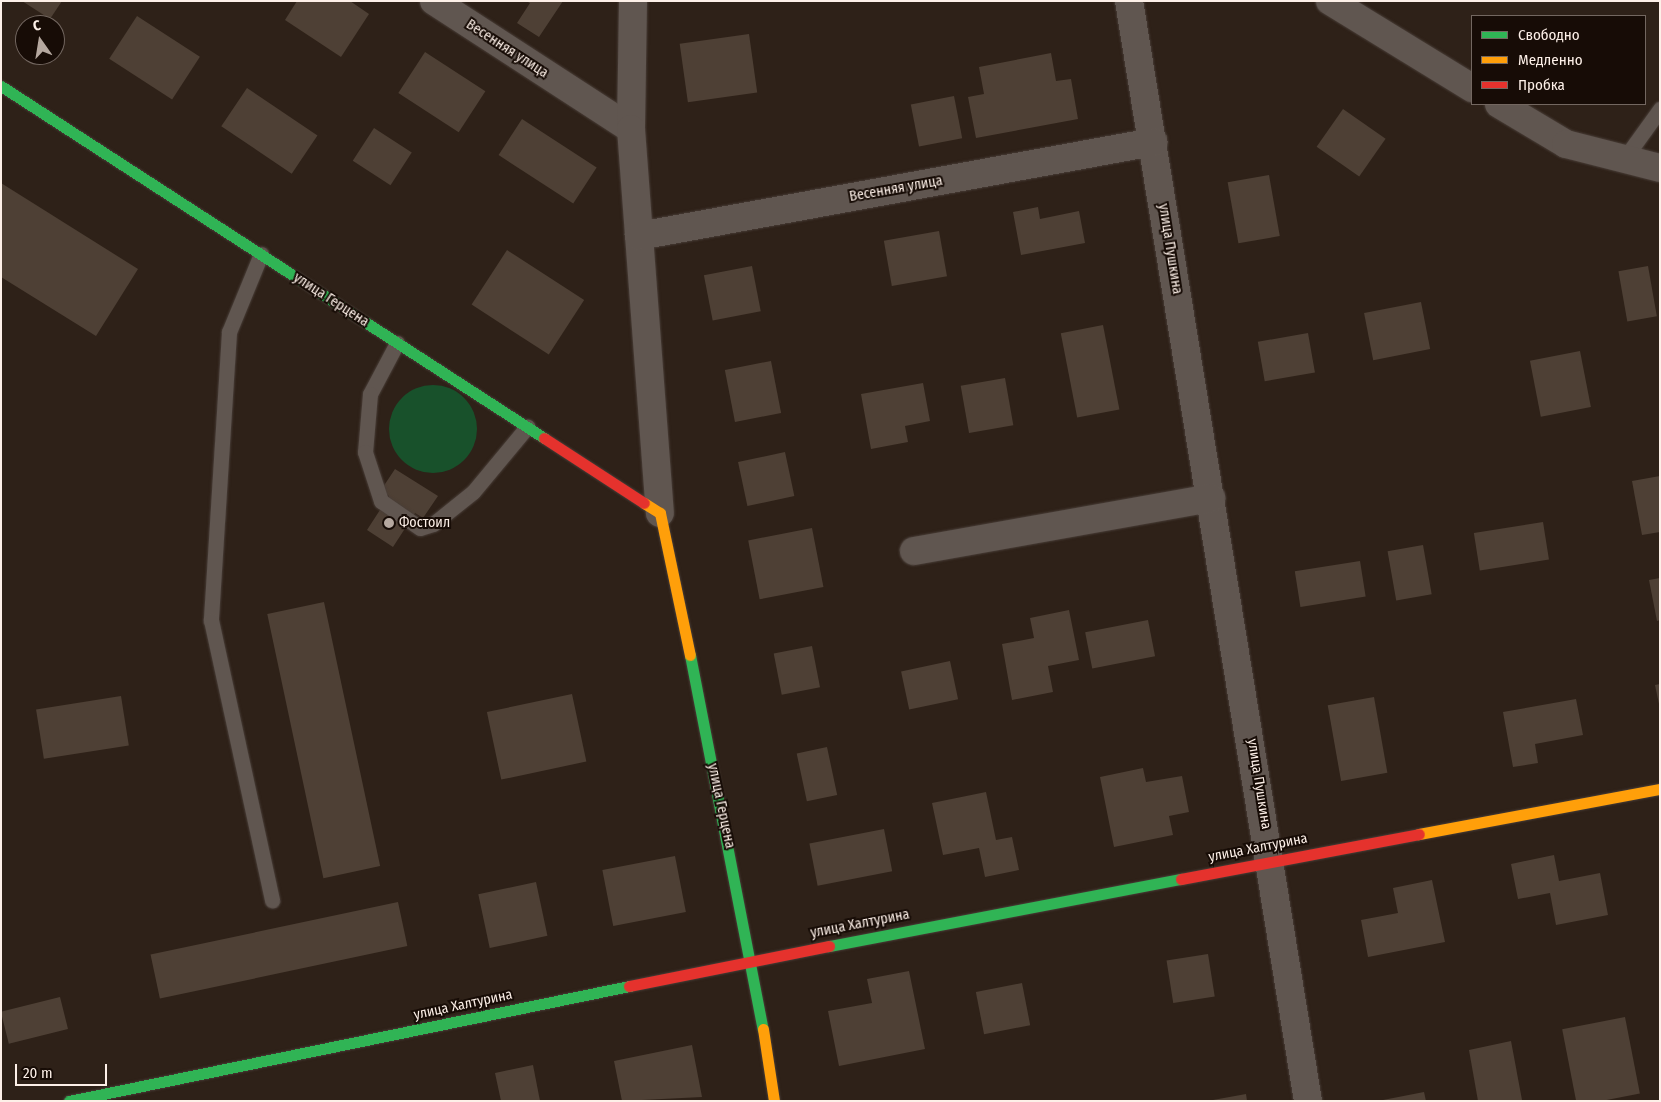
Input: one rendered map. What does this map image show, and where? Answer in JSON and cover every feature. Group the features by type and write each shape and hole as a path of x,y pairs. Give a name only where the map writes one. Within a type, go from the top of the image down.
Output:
{"street":[{"name":"Весенняя улица","path":"434,1 631,129"},
{"name":"улица Герцена","path":"633,1 631,129 660,513 753,960 774,1101"},
{"name":"улица Пушкина","path":"1129,1 1271,860 1308,1101"},
{"path":"1330,1 1471,87"},
{"name":"улица Герцена","path":"1,86 660,513"},
{"path":"1501,105 1566,144 1660,168"},
{"name":"Весенняя улица","path":"639,236 1152,142"},
{"path":"914,551 1211,498"},
{"name":"улица Халтурина","path":"69,1101 753,960 1271,860 1660,790"}],"lane":[{"path":"1624,159 1660,110"},
{"path":"261,254 229,332 211,620 272,900"},
{"path":"397,342 370,394 365,452 382,502 420,528 433,524 473,492 527,427"}],"green space":[{"path":"433,385 450,389 464,398 473,412 477,429 473,446 464,460 450,469 433,473 416,469 402,460 393,446 389,429 393,412 402,398 416,389"}],"building":[{"path":"22,1 62,1 53,15 44,15"},
{"path":"297,1 350,1 369,14 341,57 285,20"},
{"path":"526,1 563,1 539,37 517,23 530,3"},
{"path":"137,16 200,57 172,100 109,59"},
{"path":"749,34 757,92 688,102 680,44"},
{"path":"425,52 485,91 459,132 398,93"},
{"path":"1051,53 1056,81 1071,79 1078,119 976,138 968,97 984,94 979,67"},
{"path":"247,88 317,136 292,174 221,126"},
{"path":"954,96 962,138 919,147 911,104"},
{"path":"1343,109 1386,139 1359,177 1317,147"},
{"path":"522,119 597,167 573,204 499,155"},
{"path":"374,128 412,153 390,185 353,161"},
{"path":"1269,175 1280,236 1238,243 1228,182"},
{"path":"1,183 138,269 96,336 1,277"},
{"path":"1038,207 1040,219 1079,211 1085,243 1021,255 1013,212"},
{"path":"939,231 947,276 892,286 884,241"},
{"path":"507,250 584,300 549,355 472,305"},
{"path":"752,266 761,311 713,321 704,275"},
{"path":"1648,266 1657,316 1627,321 1618,271"},
{"path":"1421,302 1430,349 1373,360 1364,313"},
{"path":"1103,325 1119,409 1077,418 1061,333"},
{"path":"1308,333 1315,372 1265,381 1258,342"},
{"path":"1580,351 1591,407 1541,417 1530,361"},
{"path":"771,361 781,413 735,422 725,370"},
{"path":"1005,378 1013,425 969,433 961,386"},
{"path":"923,383 930,421 905,426 908,442 871,449 861,394"},
{"path":"785,452 794,496 747,506 738,462"},
{"path":"395,469 438,496 423,518 415,513 393,547 367,530 389,496 381,490"},
{"path":"1660,476 1660,532 1642,535 1632,481"},
{"path":"1543,522 1549,560 1480,570 1474,533"},
{"path":"812,528 823,587 760,599 748,540"},
{"path":"1423,545 1432,594 1396,600 1388,551"},
{"path":"1360,561 1366,597 1300,607 1295,571"},
{"path":"1660,578 1660,620 1657,621 1649,580"},
{"path":"324,602 380,866 323,878 267,614"},
{"path":"1069,610 1079,660 1048,666 1053,692 1012,700 1002,644 1034,638 1030,618"},
{"path":"1148,620 1155,656 1092,669 1085,632"},
{"path":"812,646 820,687 782,695 774,653"},
{"path":"950,661 958,699 909,710 901,671"},
{"path":"1660,684 1660,704 1659,704 1655,685"},
{"path":"572,694 586,761 501,780 487,712"},
{"path":"121,696 129,745 44,759 36,709"},
{"path":"1374,697 1387,773 1341,781 1328,705"},
{"path":"1576,699 1583,735 1535,744 1538,763 1513,767 1503,712"},
{"path":"827,747 837,795 807,801 797,753"},
{"path":"1143,768 1146,782 1182,776 1189,812 1169,816 1173,835 1114,847 1100,777"},
{"path":"986,792 996,840 1012,837 1019,870 985,877 979,848 943,855 932,803"},
{"path":"884,829 892,871 818,886 809,844"},
{"path":"1554,855 1559,881 1600,873 1608,915 1556,925 1550,893 1518,899 1511,864"},
{"path":"675,856 686,912 613,926 602,870"},
{"path":"1432,880 1445,942 1368,957 1361,920 1398,913 1393,888"},
{"path":"536,882 547,936 490,948 478,894"},
{"path":"398,902 407,946 160,999 151,955"},
{"path":"1208,954 1215,996 1173,1003 1167,961"},
{"path":"909,971 925,1049 839,1066 828,1011 872,1003 867,979"},
{"path":"1022,983 1030,1025 984,1034 976,992"},
{"path":"60,997 68,1029 9,1044 1,1012"},
{"path":"1625,1017 1640,1094 1602,1101 1576,1101 1562,1029"},
{"path":"1511,1041 1522,1100 1478,1101 1469,1050"},
{"path":"692,1045 702,1097 622,1101 614,1061"},
{"path":"533,1065 540,1101 501,1101 495,1073"},
{"path":"1424,1092 1426,1101 1383,1101 1383,1100"},
{"path":"1246,1094 1247,1101 1213,1101 1213,1100"}],"traffic: fast":[{"path":"1,86 544,438"},
{"path":"690,655 763,1029"},
{"path":"829,946 1181,879"},
{"path":"69,1101 629,986"}],"traffic: slow":[{"path":"644,503 660,513 690,655"},
{"path":"1419,834 1660,789"},
{"path":"763,1029 774,1101"}],"traffic: jam":[{"path":"544,438 644,503"},
{"path":"1181,879 1419,834"},
{"path":"629,986 829,946"}],"place":[{"name":"Фостоил","path":"389,523"}]}
